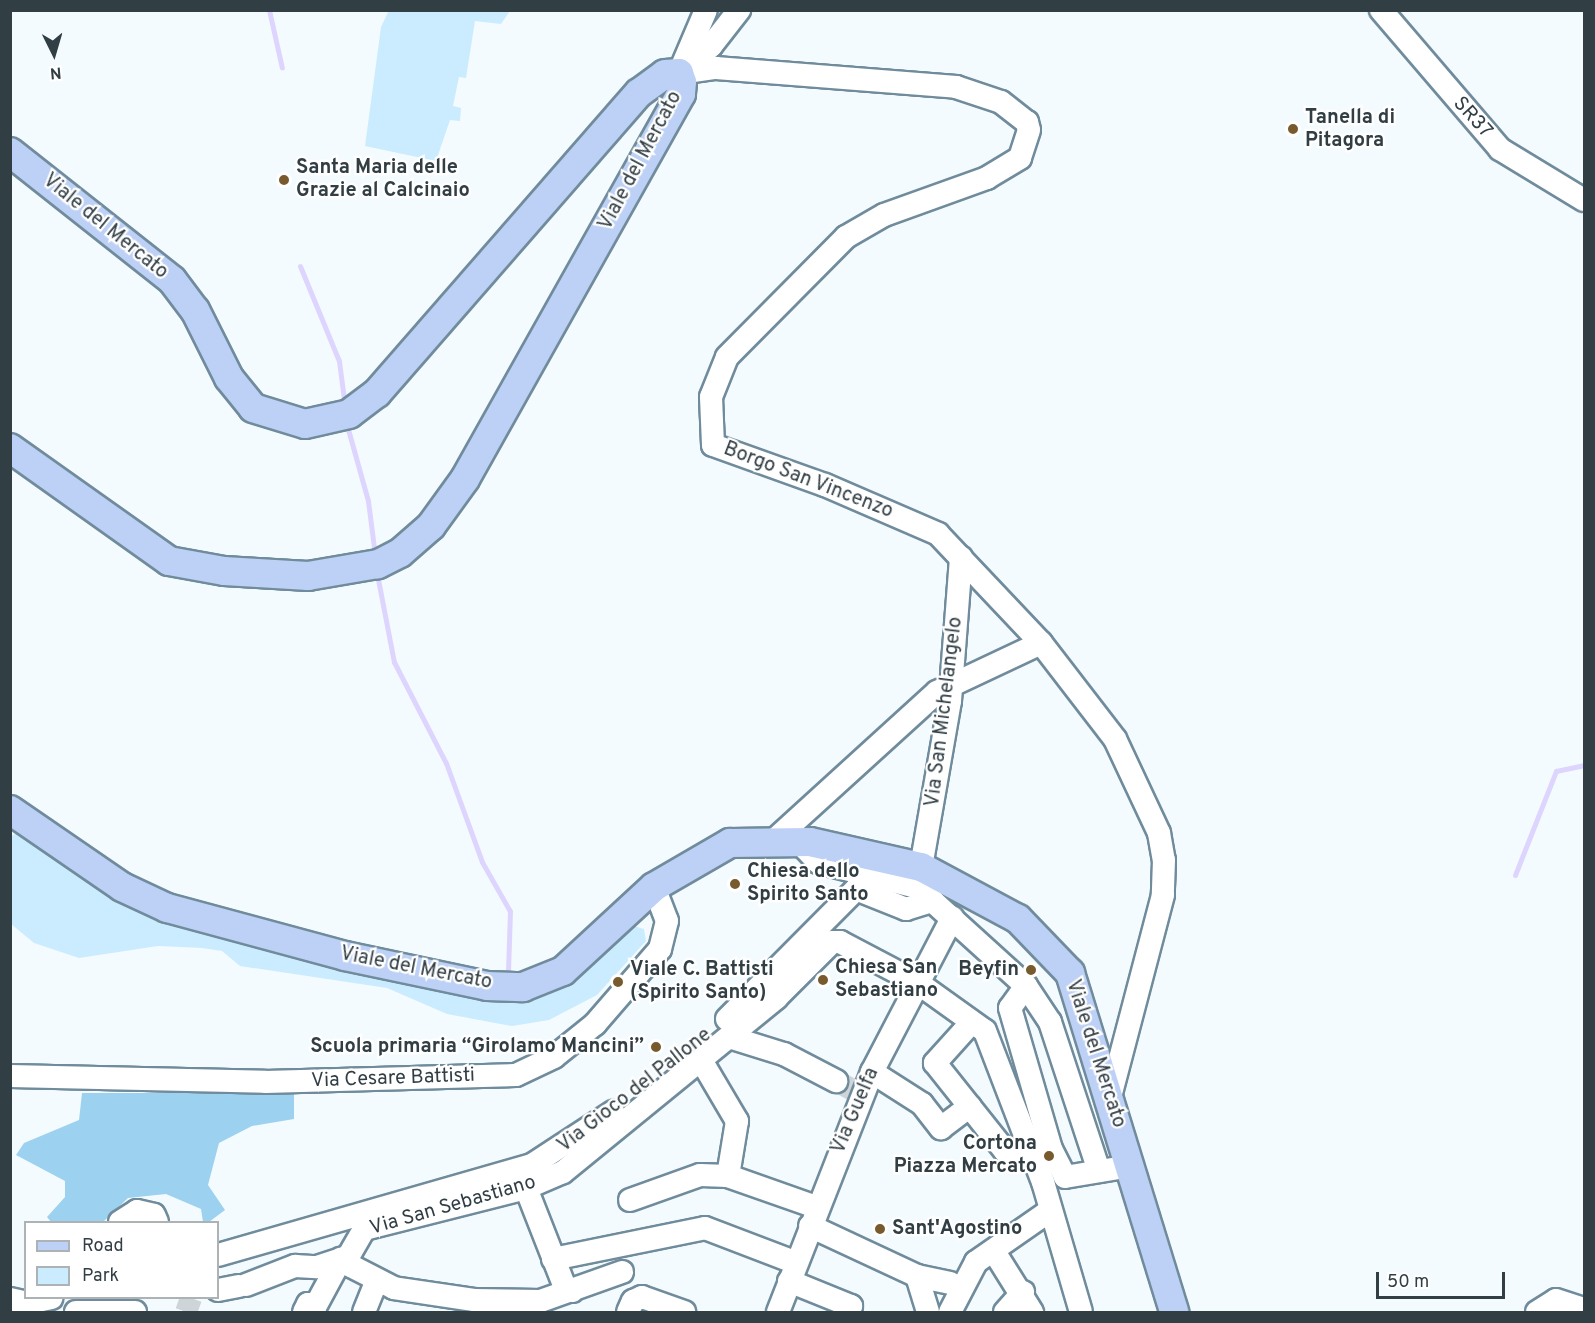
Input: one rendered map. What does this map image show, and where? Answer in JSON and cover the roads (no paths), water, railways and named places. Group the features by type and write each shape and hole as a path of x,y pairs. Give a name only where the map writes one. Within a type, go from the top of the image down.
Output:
{"main road":[{"name":"Viale del Mercato","path":"10,152 172,280 247,402 305,424 349,414 377,393 639,93 655,77 679,73 681,94 465,478 431,526 400,553 378,564 308,576 233,572 170,561 10,448"},
{"name":"Viale del Mercato","path":"12,813 122,887 168,908 345,956 487,986 523,987 563,971 654,887 711,850 786,841 921,867 1018,919 1051,949 1078,995 1174,1312"}],"street":[{"path":"679,73 706,10"},
{"path":"679,73 711,46 739,10"},
{"name":"SR37","path":"1381,10 1500,149 1584,200"},
{"name":"Borgo San Vincenzo","path":"679,73 716,68 956,87 1001,102 1027,122 1027,146 1020,158 987,178 884,215 846,237 727,357 711,397 713,445 908,519 938,534 1041,643 1115,739 1159,833 1164,860 1163,895 1110,1098"},
{"name":"Via San Michelangelo","path":"921,867 952,682 961,556"},
{"path":"1041,643 952,682 786,841 818,862 917,887 1026,986 1050,1022 1099,1171"},
{"name":"Via Cesare Battisti","path":"10,1076 265,1082 516,1075 554,1057 595,1024 660,949 667,921 654,887"},
{"name":"Via Gioco del Pallone","path":"219,1255 532,1165 600,1123 745,1004 856,889 906,909 933,901"},
{"name":"Via Guelfa","path":"778,1312 791,1272 860,1093 952,918"},
{"name":"Via San Sebastiano","path":"304,1312 308,1304 315,1306 347,1261 364,1229 526,1188 563,1172 729,1037 832,942 918,983"},
{"path":"918,983 985,1031 1034,1160 1048,1212 1081,1312"},
{"path":"1026,986 1010,1008 1051,1149 1065,1177 1131,1166"},
{"path":"971,1023 935,1062 1009,1154 1034,1160"},
{"path":"729,1037 784,1054 836,1081"},
{"path":"701,1060 737,1121 728,1176"},
{"path":"872,1072 922,1104 941,1128 970,1106"},
{"path":"630,1200 700,1175 728,1176 813,1216 917,1276 950,1283"},
{"path":"526,1188 553,1258 572,1291"},
{"path":"122,1221 137,1211 154,1215 157,1221"},
{"path":"950,1312 976,1262 994,1253 1048,1212"},
{"path":"553,1258 705,1228 851,1306 848,1312"},
{"path":"994,1253 1023,1292 1032,1312"},
{"path":"234,1287 296,1266 317,1267 347,1261 376,1282 474,1300 540,1301 622,1272"},
{"path":"917,1276 928,1312"},
{"path":"364,1312 376,1282"},
{"path":"1005,1312 1023,1292"},
{"path":"628,1312 633,1301 642,1297 684,1312"},
{"path":"10,1299 28,1302 45,1299"},
{"path":"1537,1312 1556,1300 1584,1309"},
{"path":"76,1312 120,1307"}],"waterway":[{"path":"269,10 282,68"},
{"path":"300,266 339,361 345,407"},
{"path":"346,422 368,501 375,556"},
{"path":"377,574 394,662 446,763 482,862 510,911 508,970"},
{"path":"1515,875 1556,771 1584,765"}],"tunnel":[{"path":"836,1081 857,1092"},
{"path":"186,1312 191,1299"}],"place":[{"name":"Tanella di Pitagora","path":"1293,129"},
{"name":"Santa Maria delle Grazie al Calcinaio","path":"284,180"},
{"name":"Chiesa dello Spirito Santo","path":"735,884"},
{"name":"Beyfin","path":"1031,970"},
{"name":"Chiesa San Sebastiano","path":"823,980"},
{"name":"Viale C. Battisti (Spirito Santo)","path":"618,982"},
{"name":"Scuola primaria “Girolamo Mancini”","path":"656,1047"},
{"name":"Cortona Piazza Mercato","path":"1049,1156"},
{"name":"Sant'Agostino","path":"880,1229"}]}
